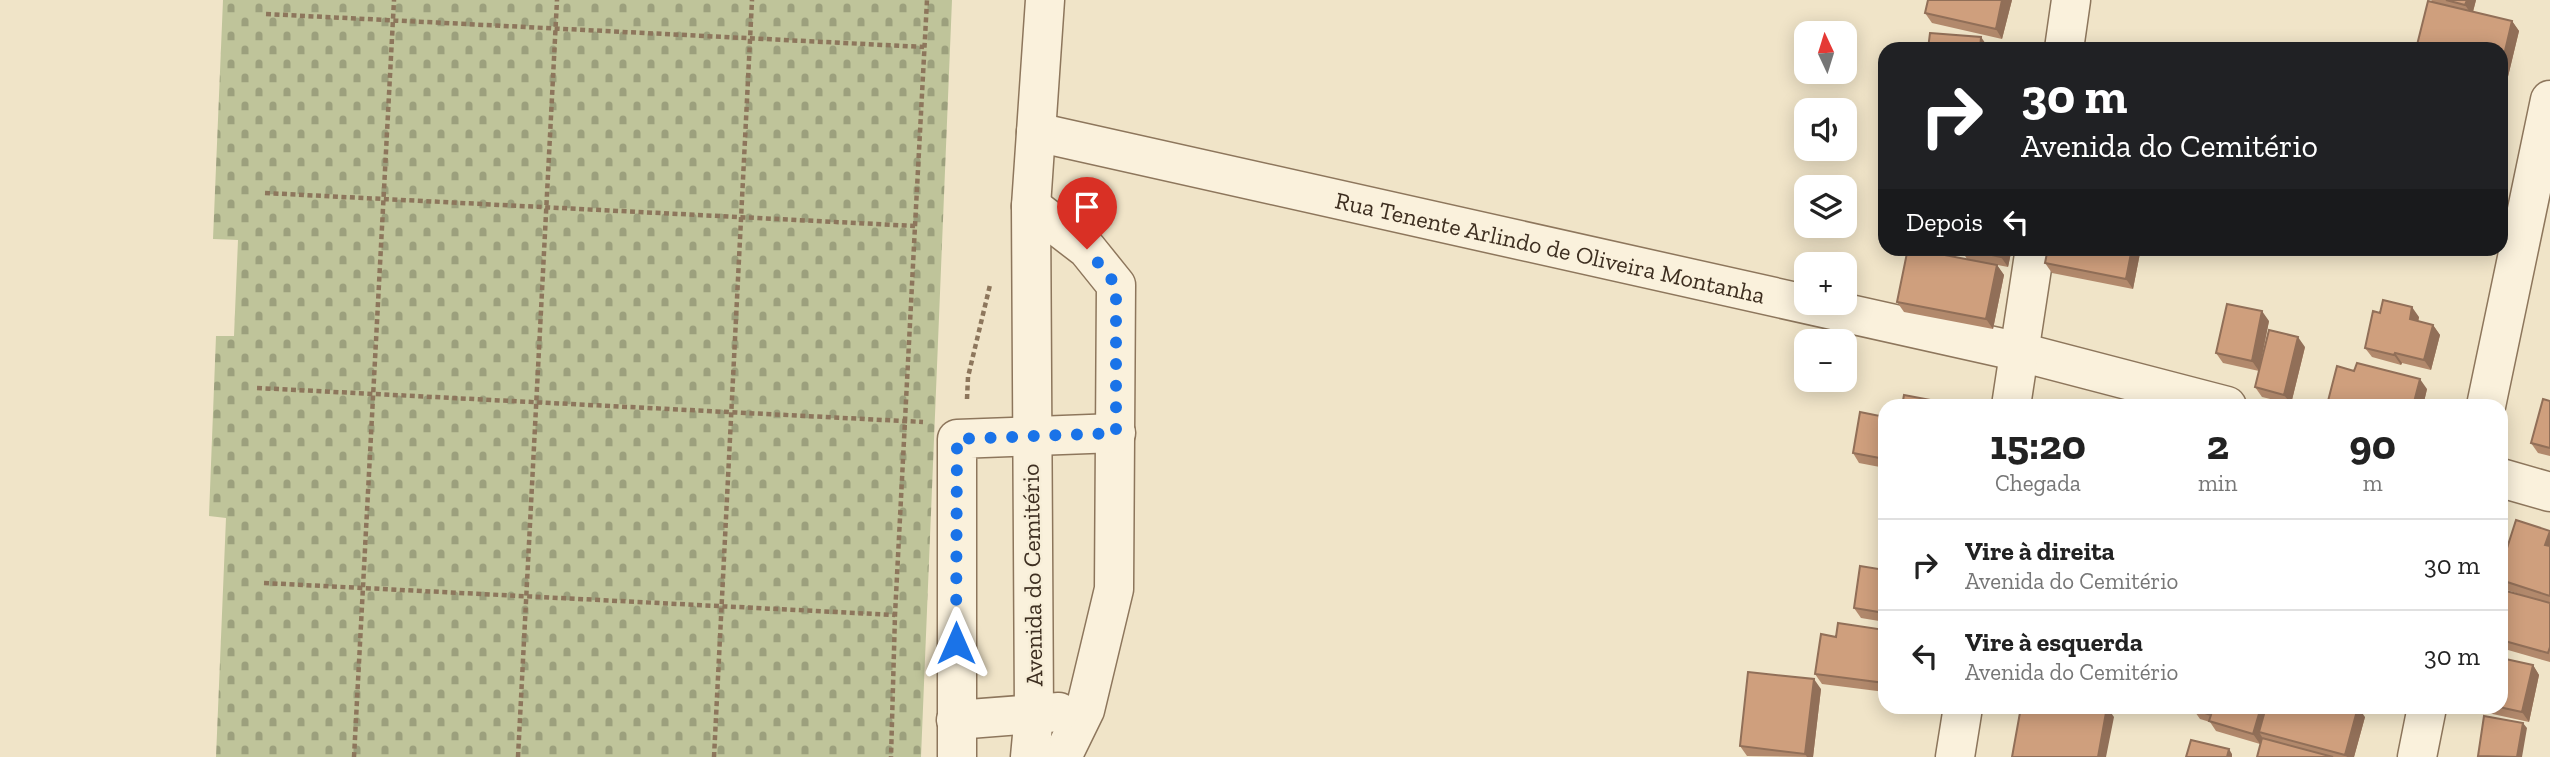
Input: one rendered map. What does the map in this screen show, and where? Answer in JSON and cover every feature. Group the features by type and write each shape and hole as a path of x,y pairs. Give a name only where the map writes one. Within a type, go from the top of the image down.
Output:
{"street":[{"name":"Avenida do Cemitério","path":"1030,757 1034,714 1031,206 1045,0"},
{"path":"2065,42 2071,0"},
{"path":"2487,399 2550,100"},
{"name":"Rua Tenente Arlindo de Oliveira Montanha","path":"1036,132 2020,352 2200,399"},
{"path":"1031,206 1087,249 1116,285 1114,589 1085,710 1062,757"},
{"path":"2012,399 2034,256"},
{"name":"Avenida do Cemitério","path":"1085,710 1034,714 956,739 962,424 1031,435 1116,433"},
{"path":"2508,480 2550,492"},
{"path":"1955,757 1962,714"},
{"path":"2417,757 2426,714"}],"path":[{"path":"354,757 394,0"},
{"path":"518,757 557,0"},
{"path":"714,757 752,0"},
{"path":"891,757 895,615 927,0"},
{"path":"267,13 924,47"},
{"path":"265,193 915,226"},
{"path":"257,388 962,424 968,377 990,284"},
{"path":"264,583 895,615"}],"green space":[{"path":"223,0 952,0 921,757 216,757 226,518 209,516 216,336 234,336 238,240 213,239"}],"building":[{"path":"1928,0 2002,0 1996,29 1925,13"},
{"path":"2446,0 2467,0 2465,5"},
{"path":"2428,1 2512,21 2507,42 2418,42"},
{"path":"1930,33 1981,37 1981,42 1929,42"},
{"path":"1906,256 1950,256 1997,265 1986,319 1897,302"},
{"path":"2046,256 2130,256 2126,279 2045,263"},
{"path":"2383,300 2412,307 2410,319 2433,325 2424,360 2365,348 2373,311 2380,313"},
{"path":"2227,304 2262,311 2252,361 2216,353"},
{"path":"2269,330 2298,337 2284,395 2255,387"},
{"path":"2357,363 2420,379 2415,399 2329,399 2337,366 2354,371"},
{"path":"1904,395 1925,399 1903,399"},
{"path":"2543,399 2550,401 2550,448 2531,443"},
{"path":"1860,412 1878,416 1878,458 1853,453"},
{"path":"2516,520 2550,531 2545,545 2550,546 2550,596 2508,582 2508,545"},
{"path":"1860,566 1878,569 1878,612 1854,608"},
{"path":"2508,592 2550,603 2548,653 2508,642"},
{"path":"1838,623 1878,629 1878,682 1815,674 1821,634 1836,637"},
{"path":"2508,660 2533,665 2522,712 2508,709"},
{"path":"1748,672 1814,679 1805,754 1740,746"},
{"path":"2020,714 2106,714 2098,757 2012,757"},
{"path":"2208,714 2259,714 2253,734 2209,721 2211,715"},
{"path":"2264,714 2356,714 2345,755 2259,732"},
{"path":"2484,716 2523,723 2517,757 2478,756"},
{"path":"2262,738 2333,757 2257,757"},
{"path":"2191,740 2229,749 2227,757 2186,757"}],"route":[{"path":"956,643 957,439 1116,433 1116,285 1087,249"}]}
